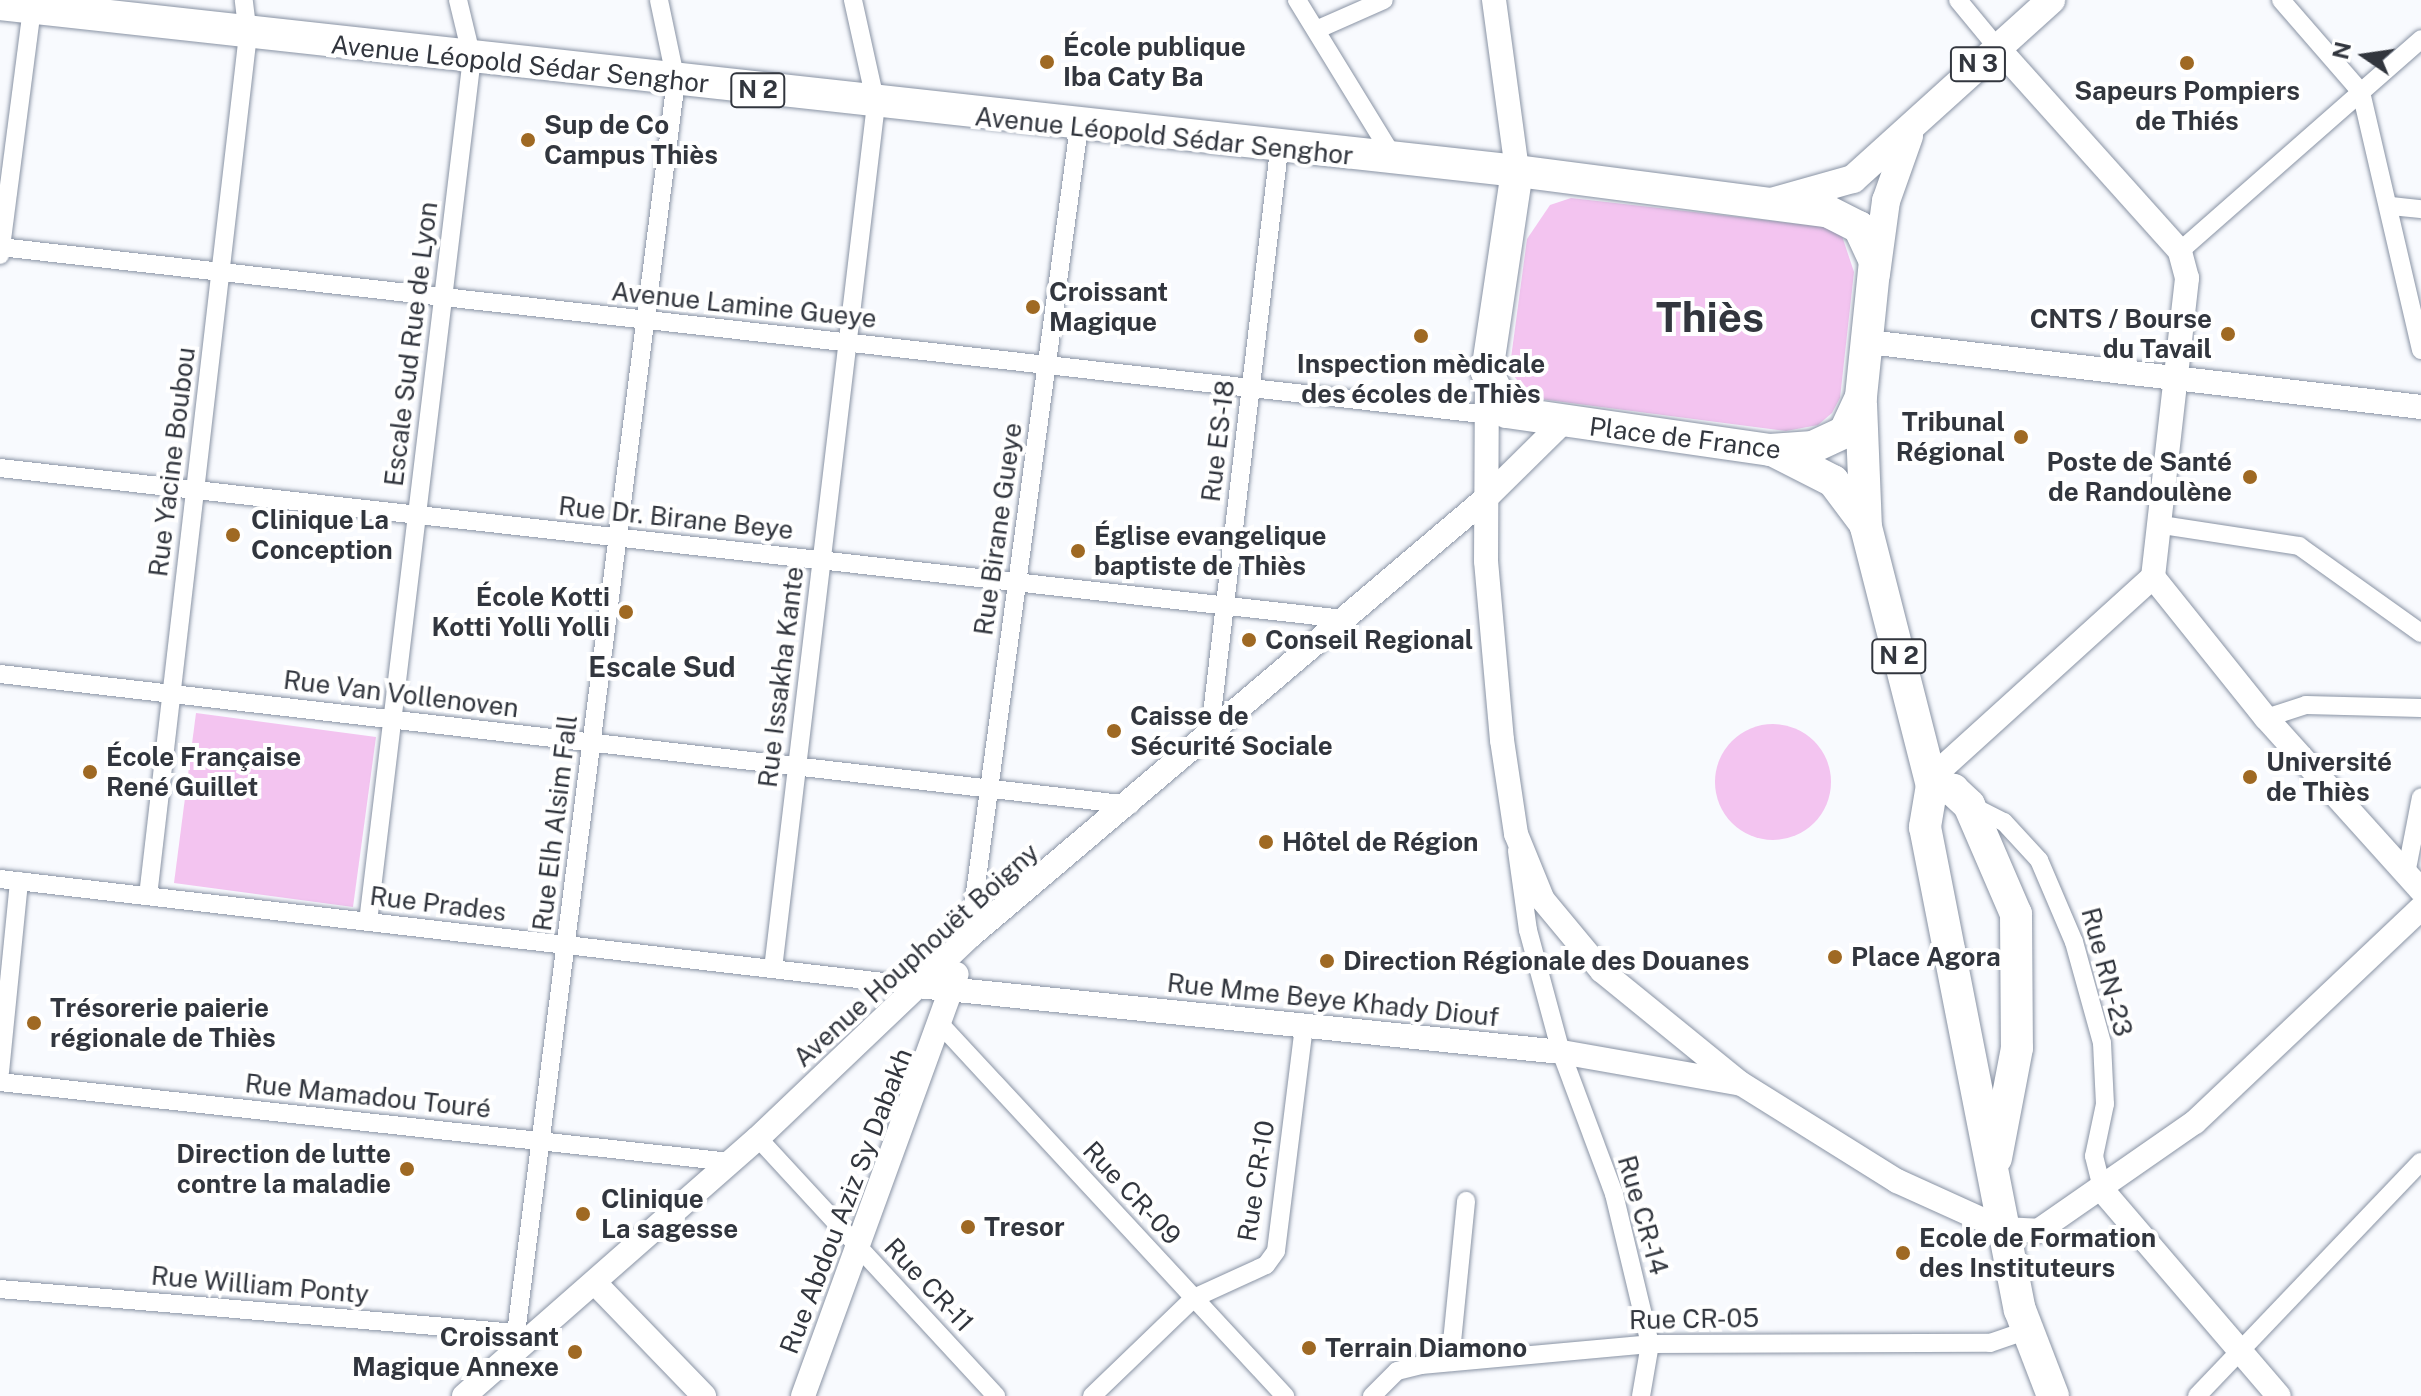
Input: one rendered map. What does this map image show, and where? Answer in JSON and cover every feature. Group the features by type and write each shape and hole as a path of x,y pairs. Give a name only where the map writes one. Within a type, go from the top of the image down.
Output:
{"highway":[{"name":"Avenue Léopold Sédar Senghor","path":"0,4 33,4 248,35 1279,150 1517,171"},
{"name":"Place de France","path":"1517,171 1843,216 1870,242 1875,285 1861,397 1832,442 1770,450 1522,418"},
{"path":"1517,171 1487,372 1496,401 1522,418"},
{"name":"N 2","path":"1861,397 1866,527 1931,782 1925,827 1977,1102 1996,1158 2003,1229 2028,1330 2053,1396"},
{"name":"N 2","path":"1770,450 1833,481 1866,527"},
{"path":"1931,782 1953,790 1969,805"},
{"name":"N 2","path":"1969,805 2016,914 2017,1048 1996,1158"}],"main road":[{"name":"N 3","path":"1762,203 1853,179 1910,132 1996,46 2051,0"},
{"name":"N 3","path":"1875,285 1886,201 1910,132"}],"street":[{"name":"Rue Yacine Boubou","path":"148,896 248,35 244,0"},
{"path":"458,0 472,58"},
{"name":"Rue Elh Alsim Fall","path":"520,1338 540,1141 676,81 659,0"},
{"name":"Rue Issakha Kante","path":"773,969 876,104 853,0"},
{"path":"1297,0 1395,160"},
{"path":"1316,30 1384,0"},
{"path":"1494,0 1517,171"},
{"path":"1931,782 2153,577 2162,525 2187,278 2180,251 1958,0"},
{"path":"2281,0 2361,92 2391,206 2421,350"},
{"path":"0,255 33,4"},
{"path":"2180,251 2421,39"},
{"name":"Escale Sud Rue de Lyon","path":"368,922 472,58"},
{"name":"Rue Birane Gueye","path":"969,937 1079,127"},
{"name":"Rue ES-18","path":"1209,739 1279,150"},
{"path":"2391,206 2421,209"},
{"name":"Avenue Lamine Gueye","path":"0,247 1522,418"},
{"path":"1868,342 2421,407"},
{"path":"1487,372 1482,414 1484,500 1516,834 1543,900 1569,938 1740,1083 1897,1181 2003,1229 2038,1231 2103,1191 2195,1122 2421,908"},
{"name":"Avenue Houphouët Boigny","path":"464,1396 520,1338 595,1283 758,1138 969,937 1209,739 1484,500 1562,423"},
{"name":"Rue Dr. Birane Beye","path":"0,468 1345,619"},
{"path":"2162,525 2299,546 2421,633"},
{"path":"2153,577 2266,718 2414,882"},
{"name":"Rue Van Vollenoven","path":"0,674 1130,805"},
{"path":"2266,718 2306,705 2421,708"},
{"path":"2414,882 2421,797"},
{"name":"Rue RN-23","path":"1969,805 2021,838 2053,882 2064,912 2102,1043 2105,1104 2094,1156 2103,1191"},
{"name":"Rue CR-14","path":"1516,834 1528,930 1561,1052 1614,1194 1650,1344 1641,1396"},
{"name":"Rue Prades","path":"0,879 918,986"},
{"path":"0,1072 19,881"},
{"name":"Rue Abdou Aziz Sy Dabakh","path":"803,1396 942,1026 969,937"},
{"name":"Rue Mme Beye Khady Diouf","path":"918,986 953,986 1561,1052 1740,1083"},
{"name":"Rue CR-09","path":"942,1026 1285,1396"},
{"name":"Rue CR-10","path":"1092,1396 1194,1298 1266,1265 1276,1251 1304,1026"},
{"name":"Rue Mamadou Touré","path":"0,1082 731,1162"},
{"name":"Rue CR-11","path":"758,1138 996,1396"},
{"path":"2197,1396 2421,1162"},
{"path":"2103,1191 2279,1396"},
{"path":"1450,1362 1466,1201"},
{"path":"595,1283 704,1396"},
{"name":"Rue William Ponty","path":"0,1289 520,1338"},
{"name":"Rue CR-05","path":"1372,1396 1397,1371 1450,1362 1650,1344 1990,1343 2028,1330"}],"shaded area":[{"path":"1571,198 1825,227 1842,236 1854,272 1840,398 1832,413 1818,425 1786,431 1532,398 1513,375 1511,358 1527,239 1550,205"},
{"path":"196,713 376,737 353,907 174,883"},
{"path":"1773,724 1795,728 1814,741 1827,760 1831,782 1827,804 1814,823 1795,836 1773,840 1751,836 1732,823 1719,804 1715,782 1719,760 1732,741 1751,728"}],"place":[{"name":"École publique Iba Caty Ba","path":"1047,62"},
{"name":"Sapeurs Pompiers de Thiés","path":"2187,63"},
{"name":"Sup de Co Campus Thiès","path":"528,140"},
{"name":"Croissant Magique","path":"1033,307"},
{"name":"CNTS / Bourse du Tavail","path":"2228,334"},
{"name":"Inspection mèdicale des écoles de Thiès","path":"1421,336"},
{"name":"Tribunal Régional","path":"2021,437"},
{"name":"Poste de Santé de Randoulène","path":"2250,477"},
{"name":"Clinique La Conception","path":"233,535"},
{"name":"Église evangelique baptiste de Thiès","path":"1078,551"},
{"name":"École Kotti Kotti Yolli Yolli","path":"626,612"},
{"name":"Conseil Regional","path":"1249,640"},
{"name":"Caisse de Sécurité Sociale","path":"1114,731"},
{"name":"École Française René Guillet","path":"90,772"},
{"name":"Université de Thiès","path":"2250,777"},
{"name":"Hôtel de Région","path":"1266,842"},
{"name":"Place Agora","path":"1835,957"},
{"name":"Direction Régionale des Douanes","path":"1327,961"},
{"name":"Trésorerie paierie régionale de Thiès","path":"34,1023"},
{"name":"Direction de lutte contre la maladie","path":"407,1169"},
{"name":"Clinique La sagesse","path":"583,1214"},
{"name":"Tresor","path":"968,1227"},
{"name":"Ecole de Formation des Instituteurs","path":"1903,1253"},
{"name":"Terrain Diamono","path":"1309,1348"},
{"name":"Croissant Magique Annexe","path":"575,1352"}],"district":[{"name":"Thiès","path":"1710,317"},
{"name":"Escale Sud","path":"662,667"}]}
